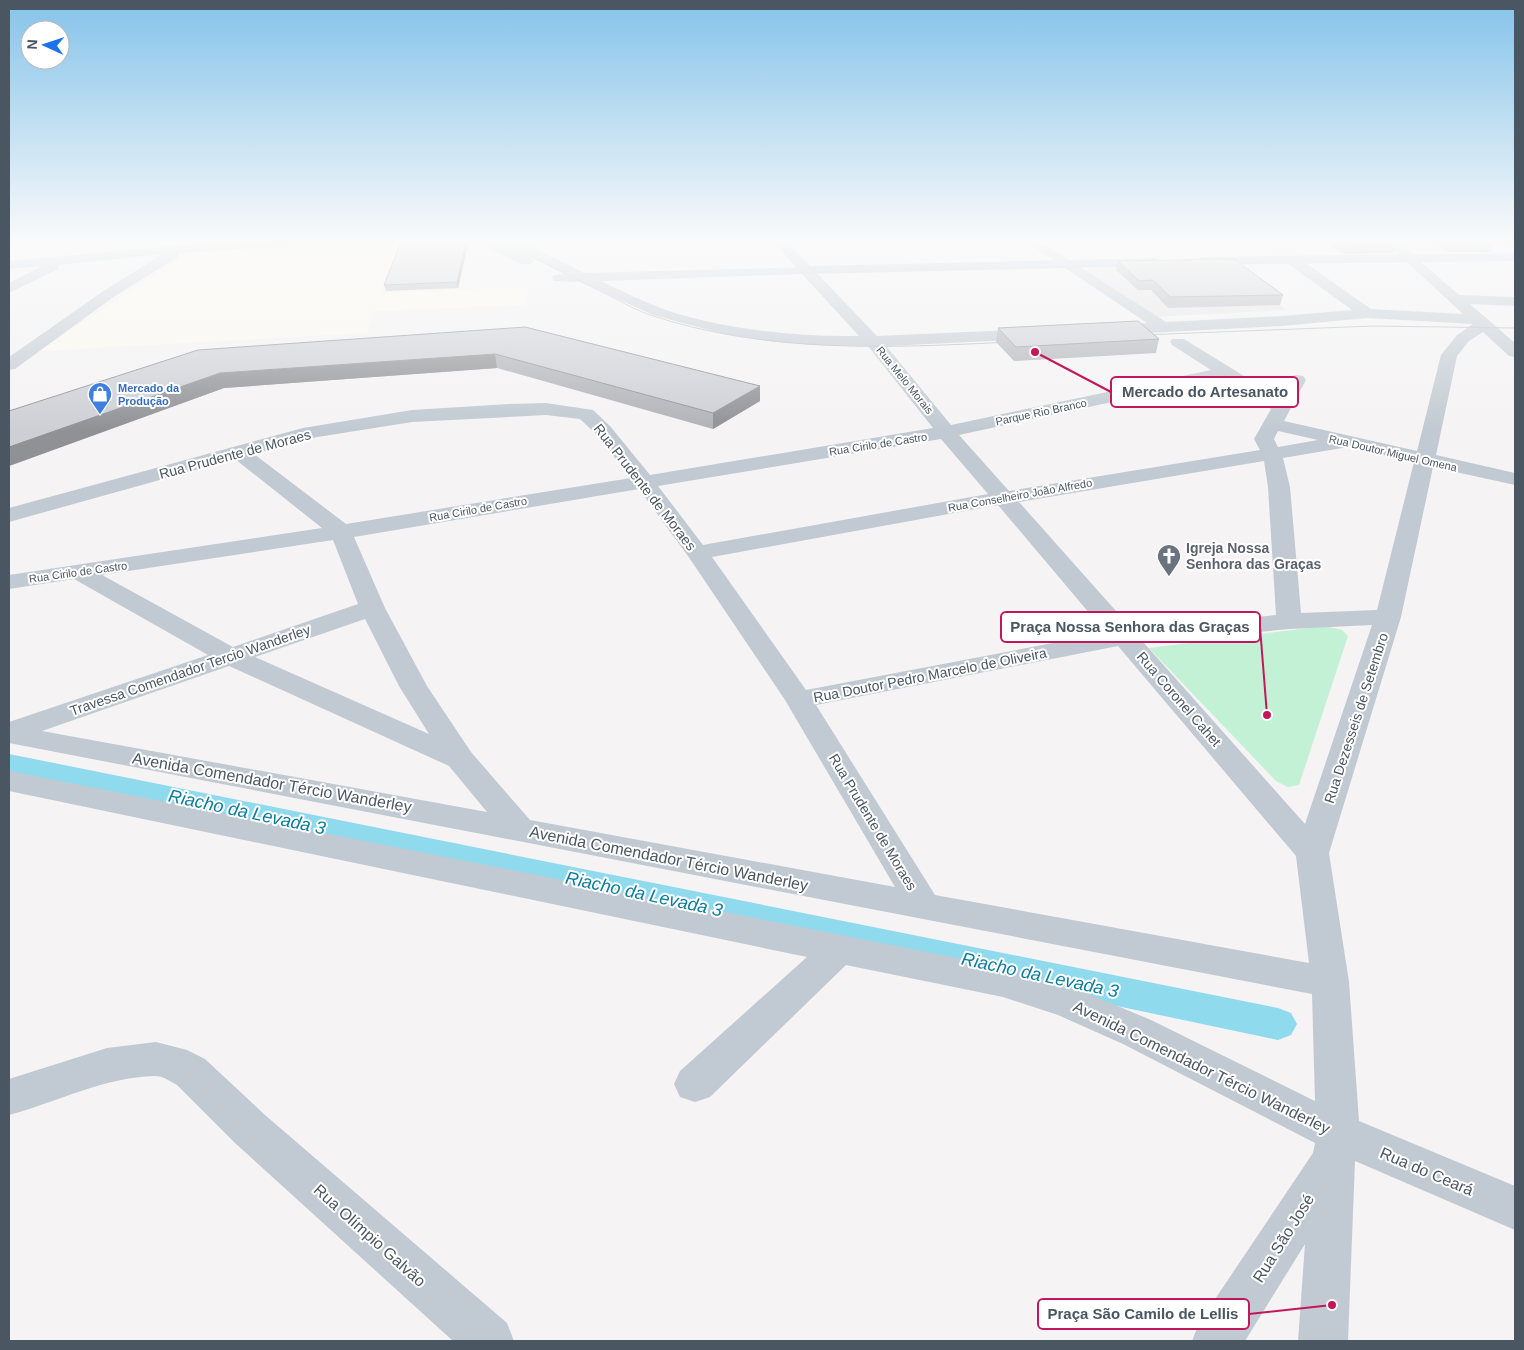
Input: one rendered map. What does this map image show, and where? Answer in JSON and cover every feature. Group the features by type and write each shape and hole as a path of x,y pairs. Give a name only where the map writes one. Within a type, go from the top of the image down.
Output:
{"street":[{"path":"9,365 92,305"},
{"path":"606,305 632,318 725,344"},
{"path":"642,305 680,318 724,329 786,338 873,342 1053,333"},
{"name":"Rua Melo Morais","path":"839,305 873,342 946,432"},
{"path":"1129,305 1163,327"},
{"path":"1356,305 1367,313"},
{"path":"1464,305 1484,323 1508,335 1515,352"},
{"path":"1093,331 1282,321 1367,313 1484,323"},
{"name":"Rua Dezesseis de Setembro","path":"1323,1341 1335,1146 1330,982 1312,852 1388,617 1449,356 1463,338 1484,323"},
{"name":"Rua Doutor Miguel Omena","path":"1178,342 1224,373 1277,416 1344,442 1515,479"},
{"name":"Parque Rio Branco","path":"946,432 1224,373"},
{"path":"1289,621 1279,487 1272,453 1264,439 1297,380"},
{"name":"Rua Prudente de Moraes","path":"9,515 303,434 369,422 412,416 546,409 586,414 603,430 644,481 697,553 799,700 924,907"},
{"name":"Rua Cirilo de Castro","path":"9,582 341,532 946,432"},
{"name":"Rua Coronel Cahet","path":"946,432 1312,852"},
{"name":"Rua Conselheiro João Alfredo","path":"697,553 1003,498 1344,442"},
{"path":"239,452 341,532 372,608 414,686 460,759 518,828"},
{"path":"78,572 232,657 460,759"},
{"name":"Travessa Comendador Tercio Wanderley","path":"9,733 372,608"},
{"name":"Rua Doutor Pedro Marcelo de Oliveira","path":"799,700 1126,638 1289,621 1388,617"},
{"name":"Avenida Comendador Tércio Wanderley","path":"9,733 518,828 924,907 1330,982"},
{"name":"Avenida Comendador Tércio Wanderley","path":"9,782 1003,982 1070,1003 1136,1032 1335,1146"},
{"path":"695,1084 839,949"},
{"name":"Rua Olímpio Galvão","path":"9,1098 107,1066 156,1059 173,1062 190,1072 250,1129 489,1341"},
{"name":"Rua do Ceará","path":"1335,1146 1515,1208"},
{"name":"Rua São José","path":"1217,1341 1335,1146"}],"shaded area":[{"path":"109,305 526,305 373,311 367,333 39,351"},
{"path":"1135,305 1280,305 1286,310 1154,317"}],"green space":[{"path":"1324,626 1342,630 1348,636 1299,785 1288,787 1276,781 1149,648"}],"building":[{"path":"1138,321 1159,339 1016,347 998,328"},
{"path":"525,327 760,386 713,413 495,354 220,373 9,447 9,411 198,350"}],"waterway":[{"name":"Riacho da Levada 3","path":"9,763 1278,1024"}],"tram line":[{"path":"627,305 647,314 692,327 736,336 782,342 873,346 1011,342"},
{"path":"1141,335 1374,326 1515,328"}],"place":[{"name":"Mercado do Artesanato","path":"1035,352"},
{"name":"Mercado da Produção","path":"100,415"},
{"name":"Igreja Nossa Senhora das Graças","path":"1169,577"},
{"name":"Praça Nossa Senhora das Graças","path":"1267,715"},
{"name":"Praça São Camilo de Lellis","path":"1332,1305"}]}
